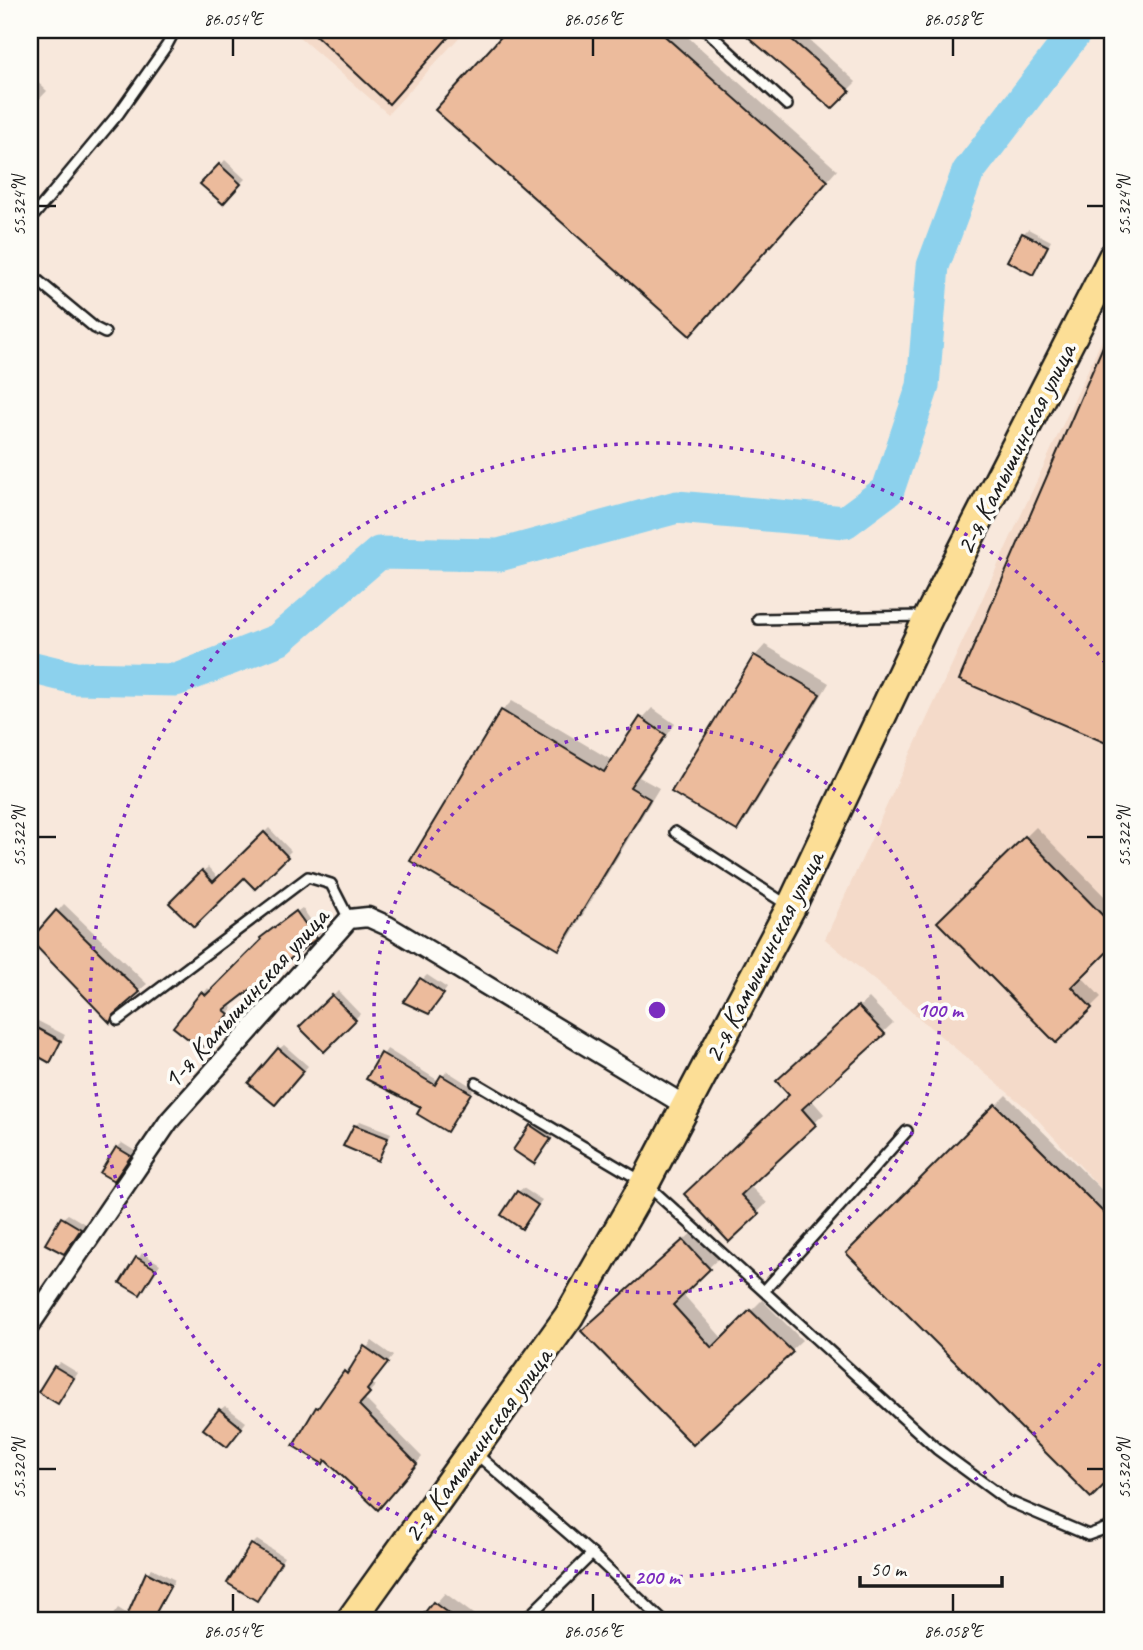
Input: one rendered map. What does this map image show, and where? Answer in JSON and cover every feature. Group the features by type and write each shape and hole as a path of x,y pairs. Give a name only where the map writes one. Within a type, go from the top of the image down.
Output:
{"main road":[{"name":"2-я Камышинская улица","path":"351,1620 569,1316 645,1183 791,906 929,616 1113,257"}],"street":[{"name":"1-я Камышинская улица","path":"30,1325 169,1121 349,919 368,917 388,926 686,1106"}],"lane":[{"path":"30,220 119,113 175,30"},
{"path":"706,30 787,105"},
{"path":"30,274 105,333"},
{"path":"758,619 929,616"},
{"path":"676,832 791,906"},
{"path":"118,1020 308,877 331,884 349,919"},
{"path":"476,1083 645,1183 937,1449 1008,1501 1088,1535 1113,1526"},
{"path":"765,1290 906,1131"},
{"path":"472,1451 592,1554 662,1620"},
{"path":"524,1620 592,1554"}],"shaded area":[{"path":"291,30 466,30 388,114"},
{"path":"1113,316 1113,1202 1030,1111 825,939"}],"building":[{"path":"310,30 455,30 389,104"},
{"path":"507,30 658,30 828,181 690,336 435,110"},
{"path":"740,30 781,30 850,91 832,109"},
{"path":"219,164 241,184 223,204 200,184"},
{"path":"1022,233 1048,246 1033,275 1007,261"},
{"path":"1113,323 1113,746 959,680"},
{"path":"754,655 820,694 737,831 671,792"},
{"path":"501,710 604,772 640,717 666,735 630,787 650,799 559,950 410,861"},
{"path":"264,832 288,857 255,889 244,878 194,927 169,903 202,870 213,882"},
{"path":"1025,836 1113,926 1113,946 1072,987 1092,1008 1056,1043 937,922"},
{"path":"56,910 140,992 113,1015 110,1023 30,940"},
{"path":"296,911 316,939 224,1010 229,1014 201,1049 173,1027 201,992 206,995 261,940 260,938"},
{"path":"420,978 444,994 429,1014 403,1002"},
{"path":"332,995 356,1020 324,1052 299,1027"},
{"path":"858,1006 885,1034 802,1109 816,1125 741,1195 759,1214 729,1242 684,1194 789,1095 776,1081"},
{"path":"30,1024 61,1041 50,1063 30,1052"},
{"path":"278,1048 304,1071 275,1105 248,1083"},
{"path":"381,1053 435,1085 441,1075 471,1093 447,1132 417,1114 421,1107 366,1079"},
{"path":"995,1104 1113,1222 1113,1476 1091,1498 846,1253"},
{"path":"354,1125 388,1138 378,1161 343,1146"},
{"path":"530,1125 551,1139 534,1164 513,1150"},
{"path":"116,1147 131,1156 114,1181 100,1173"},
{"path":"517,1191 538,1205 522,1229 501,1215"},
{"path":"61,1217 81,1229 64,1254 45,1244"},
{"path":"683,1240 710,1269 673,1305 712,1348 750,1310 793,1352 693,1445 581,1331"},
{"path":"136,1257 156,1269 140,1295 120,1283"},
{"path":"364,1346 388,1363 367,1390 370,1393 359,1405 417,1464 378,1510 325,1460 323,1464 293,1446 316,1407 318,1408 344,1371 347,1374"},
{"path":"54,1366 74,1378 58,1404 38,1392"},
{"path":"219,1409 242,1428 227,1447 203,1429"},
{"path":"251,1544 281,1562 257,1601 227,1583"},
{"path":"146,1572 171,1585 152,1620 125,1620"},
{"path":"433,1602 457,1620 419,1620"}],"waterway":[{"path":"30,667 75,678 176,680 278,640 379,553 499,555 677,507 845,522 888,490 923,386 933,266 968,172 1077,30"}]}
